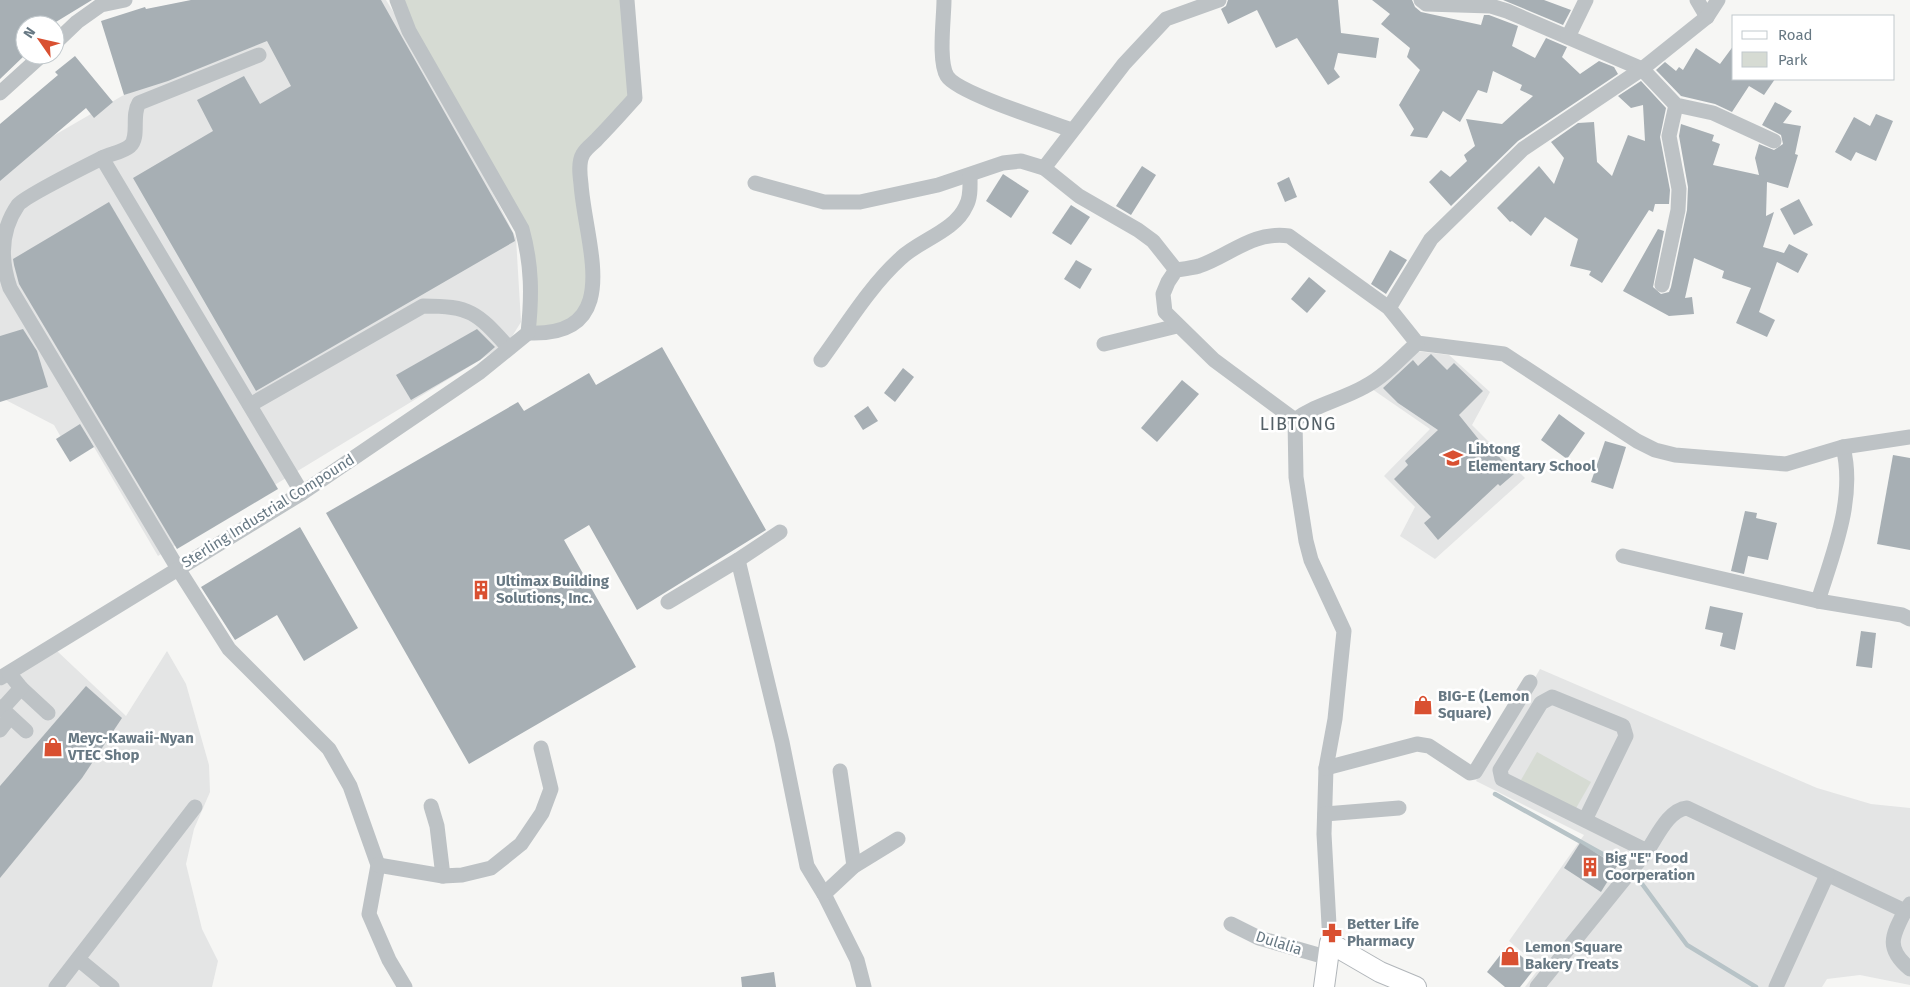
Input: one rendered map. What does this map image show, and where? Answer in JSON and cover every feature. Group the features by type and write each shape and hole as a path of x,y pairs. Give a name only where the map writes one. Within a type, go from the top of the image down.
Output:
{"main road":[{"path":"1324,987 1329,951 1416,987"}],"street":[{"path":"65,33 77,22 101,5 125,0"},
{"path":"397,0 409,31 522,229 529,254 532,291 528,333 548,334 578,322 585,315 592,300 593,268 583,209 580,171 582,155 635,98 627,0"},
{"path":"944,0 943,60 947,76 960,87 976,94 1072,130"},
{"path":"1044,168 1124,64 1166,19 1219,0"},
{"path":"1421,0 1426,4 1491,6 1642,69 1676,105 1713,113 1774,141"},
{"path":"1568,37 1586,0"},
{"path":"1697,0 1707,17"},
{"path":"1389,308 1431,239 1522,149 1642,69 1707,17 1718,0"},
{"path":"259,55 139,102 134,118 136,135 130,146 102,158 19,204 5,228 0,249 2,269 10,288 177,567 229,650 329,749 350,786 378,865 369,914 389,960 405,987"},
{"path":"0,93 31,65"},
{"path":"1662,284 1678,210 1679,189 1669,144 1676,105"},
{"path":"102,158 302,493"},
{"path":"755,183 824,202 860,202 970,176 1003,163 1021,161 1044,168 1079,196 1153,241 1176,270"},
{"path":"820,360 870,294 901,258 954,222 966,207 970,190 970,176"},
{"path":"1295,420 1214,360 1165,312 1163,294 1176,270 1199,266 1262,236 1275,234 1289,236 1389,308 1417,343 1504,354 1637,441 1655,450 1675,455 1786,464 1843,447 1910,437"},
{"path":"250,405 424,306 449,306 470,311 481,317 509,348"},
{"path":"1104,344 1178,326"},
{"name":"Sterling Industrial Compound","path":"4,675 177,567 302,493 480,372 528,333"},
{"path":"1295,420 1308,410 1364,388 1385,374 1417,343"},
{"path":"1295,420 1296,477 1306,541 1311,560 1344,631 1335,719 1326,768 1324,814 1329,951"},
{"path":"1818,601 1846,498 1846,459 1843,447"},
{"path":"668,602 780,532"},
{"path":"1623,556 1818,601 1902,614 1910,619"},
{"path":"738,560 782,742 807,866 824,894 857,960 864,987"},
{"path":"4,675 48,713"},
{"path":"1326,768 1417,744 1429,746 1470,773 1475,772 1530,682"},
{"path":"0,730 4,711 21,688"},
{"path":"1585,820 1626,736 1626,730 1623,726 1552,697 1541,702 1500,770 1502,779 1647,851"},
{"path":"4,711 26,731"},
{"path":"378,865 443,876 462,875 491,868 520,844 542,813 551,790 540,748"},
{"path":"840,771 854,866"},
{"path":"431,806 437,826 443,876"},
{"path":"56,987 195,807"},
{"path":"1324,814 1399,808"},
{"path":"1537,987 1647,851 1673,814 1679,809 1686,808 1827,875 1908,907 1892,936 1896,958 1910,969"},
{"path":"824,894 854,866 898,839"},
{"path":"1776,987 1827,875"},
{"name":"Dulalia","path":"1231,924 1259,938 1329,951"},
{"path":"78,959 112,987"}],"shaded area":[{"path":"251,0 386,0 434,78 516,238 521,322 508,343 158,556 91,442 71,455 54,425 0,397 0,175 22,154 122,96 259,38"},
{"name":"Libtong Elementary School","path":"1416,351 1449,355 1490,392 1472,425 1525,478 1435,559 1400,536 1415,507 1384,476 1430,429 1372,389"},
{"path":"57,651 126,716 167,651 186,684 209,765 210,792 194,829 186,864 202,929 218,961 212,987 0,987 0,686"},
{"path":"1540,669 1817,788 1871,804 1910,808 1910,985 1860,975 1827,979 1822,987 1525,987 1540,967 1509,941 1584,835 1476,781"}],"green space":[{"path":"397,0 627,0 635,98 582,155 593,268 585,315 528,333 529,254"},
{"path":"1537,752 1591,782 1575,810 1521,780"}],"building":[{"path":"0,0 92,0 65,16 15,15 15,65 0,79"},
{"path":"191,0 381,0 513,233 515,241 256,391 133,178 213,131 197,100 244,76 260,104 291,86 267,41 168,81 124,95 101,21 145,7 146,9"},
{"path":"1228,0 1338,0 1341,33 1379,38 1376,58 1338,53 1334,69 1340,77 1328,85 1297,38 1276,48 1257,10 1228,24 1221,9 1226,6"},
{"path":"1372,0 1412,0 1415,7 1421,12 1481,25 1484,15 1489,15 1518,26 1512,46 1535,58 1546,38 1567,47 1562,57 1580,74 1599,61 1614,67 1618,74 1518,141 1451,206 1429,182 1441,170 1450,177 1467,161 1464,155 1475,146 1466,119 1502,124 1533,96 1520,90 1522,85 1493,71 1487,93 1478,90 1460,122 1443,111 1427,138 1410,136 1414,129 1399,105 1420,70 1407,57 1410,48 1381,24 1390,14"},
{"path":"1503,0 1544,0 1571,10 1563,25"},
{"path":"1696,48 1720,64 1732,48 1732,80 1774,80 1764,95 1749,86 1732,112 1715,104 1681,96 1656,70 1665,62 1676,71 1679,67 1683,70"},
{"path":"75,56 113,102 94,118 86,108 0,181 0,124 58,75 55,72"},
{"path":"1641,81 1666,108 1660,137 1670,190 1669,204 1655,204 1653,212 1649,210 1602,283 1589,275 1591,271 1570,266 1578,239 1545,217 1531,236 1512,221 1510,222 1497,208 1539,166 1554,184 1564,158 1551,142 1578,123 1594,122 1597,162 1612,176 1628,135 1645,141 1643,105 1631,108 1618,96"},
{"path":"1775,102 1792,111 1783,123 1801,126 1795,154 1798,155 1788,188 1767,182 1766,216 1774,212 1763,247 1784,253 1789,244 1808,254 1798,273 1777,262 1759,312 1775,320 1767,337 1736,323 1751,288 1722,278 1724,271 1694,258 1685,298 1692,297 1694,314 1669,316 1623,291 1658,229 1664,231 1653,287 1661,294 1669,292 1671,287 1687,210 1688,187 1679,136 1681,124 1714,135 1712,141 1720,144 1713,165 1759,175 1755,158 1759,144 1774,150 1783,144 1781,135 1762,125"},
{"path":"1876,114 1893,121 1876,161 1856,152 1851,161 1835,152 1854,117 1870,126"},
{"path":"1142,166 1156,175 1131,215 1116,206"},
{"path":"1003,174 1029,191 1011,218 986,201"},
{"path":"1289,177 1297,197 1285,202 1277,183"},
{"path":"1799,199 1813,225 1794,235 1780,209"},
{"path":"109,202 278,489 177,549 19,284 14,265 13,259"},
{"path":"1071,205 1090,217 1071,245 1052,233"},
{"path":"1390,250 1407,260 1386,294 1371,284"},
{"path":"1076,260 1092,269 1080,289 1064,279"},
{"path":"1309,277 1326,291 1307,313 1291,299"},
{"path":"23,329 37,351 48,387 0,402 0,336"},
{"path":"477,329 495,347 480,360 411,400 396,375"},
{"path":"662,347 766,530 637,610 589,525 564,540 636,667 469,764 326,513 518,402 524,411 589,373 596,385"},
{"name":"Libtong Elementary School","path":"1431,354 1447,370 1454,363 1483,391 1459,415 1484,446 1487,443 1514,474 1500,486 1498,484 1438,540 1424,523 1431,517 1394,479 1408,465 1405,461 1438,430 1398,403 1383,388 1413,360 1418,366"},
{"path":"903,368 914,377 895,402 884,393"},
{"path":"1182,380 1199,394 1157,442 1141,428"},
{"path":"868,406 878,421 863,430 854,416"},
{"path":"1559,414 1585,433 1567,459 1541,440"},
{"path":"80,424 94,447 70,462 56,439"},
{"path":"1605,441 1626,447 1613,489 1591,482"},
{"path":"1893,455 1910,458 1910,550 1877,544"},
{"path":"1745,511 1757,513 1756,518 1777,523 1768,560 1748,556 1744,574 1731,571"},
{"path":"300,527 358,628 304,661 277,615 235,640 201,587"},
{"path":"1710,606 1743,613 1735,650 1720,646 1723,633 1705,629"},
{"path":"1861,631 1876,633 1872,668 1856,666"},
{"path":"86,686 122,718 82,778 0,878 0,786"},
{"name":"Big \"E\" Food Coorperation","path":"1580,843 1617,866 1601,892 1564,868"},
{"name":"Lemon Square Bakery Treats","path":"1508,945 1535,968 1520,987 1505,987 1487,972"},
{"path":"774,972 776,987 742,987 741,977"}],"waterway":[{"path":"1495,794 1624,866"},
{"path":"1634,873 1687,945 1756,987"}],"place":[{"name":"Libtong Elementary School","path":"1453,458"},
{"name":"Ultimax Building Solutions, Inc.","path":"481,590"},
{"name":"BIG-E (Lemon Square)","path":"1423,705"},
{"name":"Meyc-Kawaii-Nyan VTEC Shop","path":"53,747"},
{"name":"Big \"E\" Food Coorperation","path":"1590,867"},
{"name":"Better Life Pharmacy","path":"1332,933"},
{"name":"Lemon Square Bakery Treats","path":"1510,956"}],"district":[{"name":"LIBTONG","path":"1298,424"}]}
